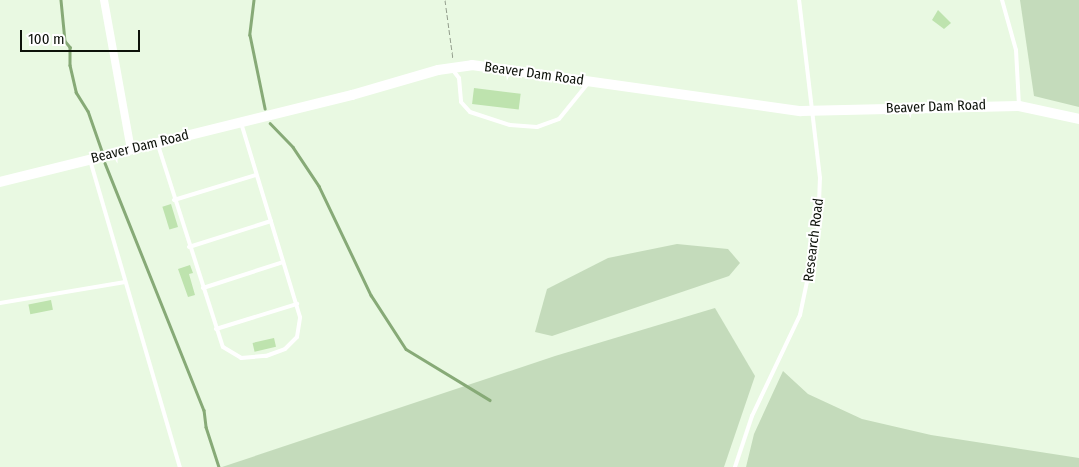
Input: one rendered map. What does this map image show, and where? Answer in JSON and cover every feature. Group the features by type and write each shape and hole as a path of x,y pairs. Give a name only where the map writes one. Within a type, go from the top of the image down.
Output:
{"street":[{"path":"104,0 131,150"},
{"name":"Beaver Dam Road","path":"0,182 452,67 492,67 589,82 813,111 1019,106 1079,119"}],"lane":[{"name":"Research Road","path":"736,467 752,416 795,329 809,284 820,205 813,111 799,0"},
{"path":"1002,0 1016,50 1019,106"},
{"path":"452,67 458,78 461,102 470,112 510,126 537,127 559,119 589,82"},
{"path":"157,143 189,247 223,347 230,354 250,359 266,356 285,348 297,337 300,326 297,304 240,121"},
{"path":"90,160 180,467"},
{"path":"174,200 256,175"},
{"path":"189,247 271,221"},
{"path":"203,288 284,262"},
{"path":"0,303 125,282"},
{"path":"216,329 297,304"}],"path":[{"path":"445,0 452,67"}],"green space":[{"path":"1020,0 1079,0 1079,107 1034,96"},
{"path":"677,244 728,249 740,263 729,276 552,336 535,332 547,289 608,258"},
{"path":"715,308 755,376 724,467 222,467 555,356"},
{"path":"783,371 808,394 862,419 931,435 1079,458 1079,467 746,467 754,434"}],"building":[{"path":"938,10 951,23 944,29 932,20"},
{"path":"474,88 521,94 519,110 472,104"},
{"path":"171,204 178,227 169,230 162,207"},
{"path":"190,265 193,273 189,274 195,295 188,297 178,269"},
{"path":"51,300 53,310 30,314 28,304"},
{"path":"274,338 276,347 255,352 253,343"}],"waterway":[{"path":"61,0 65,41 70,47 70,65 76,92 88,111 102,151"},
{"path":"254,0 250,35 265,108"},
{"path":"270,123 293,147 319,186 371,295 406,349 490,400"},
{"path":"105,163 204,410 206,427 219,467"}]}
